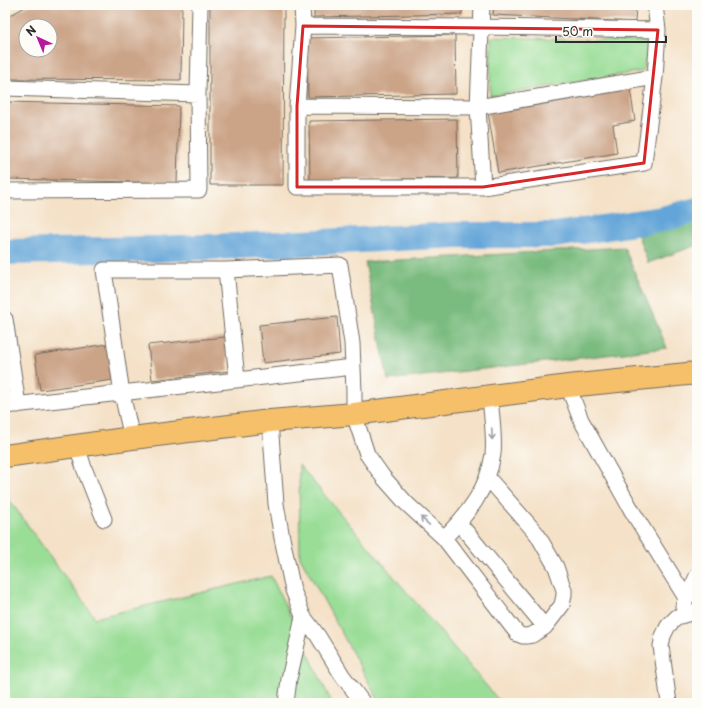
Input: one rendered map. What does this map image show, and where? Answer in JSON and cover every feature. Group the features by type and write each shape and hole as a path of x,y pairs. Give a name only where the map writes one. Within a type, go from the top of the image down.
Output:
{"highway":[{"path":"5,456 132,438 270,421 354,414 568,386 697,373"}],"street":[{"path":"5,191 199,190 198,94 200,5"},
{"path":"302,5 303,26 297,106 297,188 483,187 644,163 655,77 658,30 655,5"},
{"path":"482,5 478,107 483,187"},
{"path":"303,26 658,30"},
{"path":"297,106 478,107 655,77"},
{"path":"5,88 198,94"},
{"path":"132,438 122,394 104,270 226,270 340,265 352,343 354,414 367,454 383,477 406,503 444,538 518,634 523,636 532,635 544,627 562,605 564,590 556,567 537,534 488,478"},
{"path":"226,270 237,379"},
{"path":"5,319 12,405 122,394 237,379 353,367"},
{"path":"568,386 581,420 632,511 686,598"},
{"path":"444,538 459,523 475,503 488,478 493,453 490,396"},
{"path":"270,421 276,504 293,590 303,616 318,636 342,675 363,703"},
{"path":"77,446 104,519"},
{"path":"459,523 544,627"},
{"path":"669,703 661,646 663,636 668,626 677,617 697,576"},
{"path":"677,617 697,611"},
{"path":"286,703 289,679 303,616"}],"highlighted area":[{"path":"303,26 658,30 644,163 483,187 297,187 297,106"}],"green space":[{"path":"491,37 649,41 643,71 490,96"},
{"path":"697,217 697,245 648,263 637,233"},
{"path":"624,247 667,348 388,380 365,262"},
{"path":"299,465 501,703 380,703 300,557"},
{"path":"5,494 95,618 271,576 332,703 5,703"}],"building":[{"path":"29,5 182,5 181,80 5,79 5,18"},
{"path":"210,5 284,5 283,185 210,185"},
{"path":"314,5 462,5 462,14 314,17"},
{"path":"494,5 636,5 635,22 493,15"},
{"path":"455,35 456,94 308,97 307,38"},
{"path":"630,88 635,121 613,125 617,153 498,173 488,112"},
{"path":"5,102 179,106 177,183 5,179"},
{"path":"457,119 458,178 310,181 309,121"},
{"path":"337,317 340,354 263,363 259,325"},
{"path":"225,337 229,371 152,380 148,345"},
{"path":"108,344 113,380 40,390 35,355"}],"waterway":[{"path":"5,252 155,249 456,235 555,235 662,219 697,210"}]}
